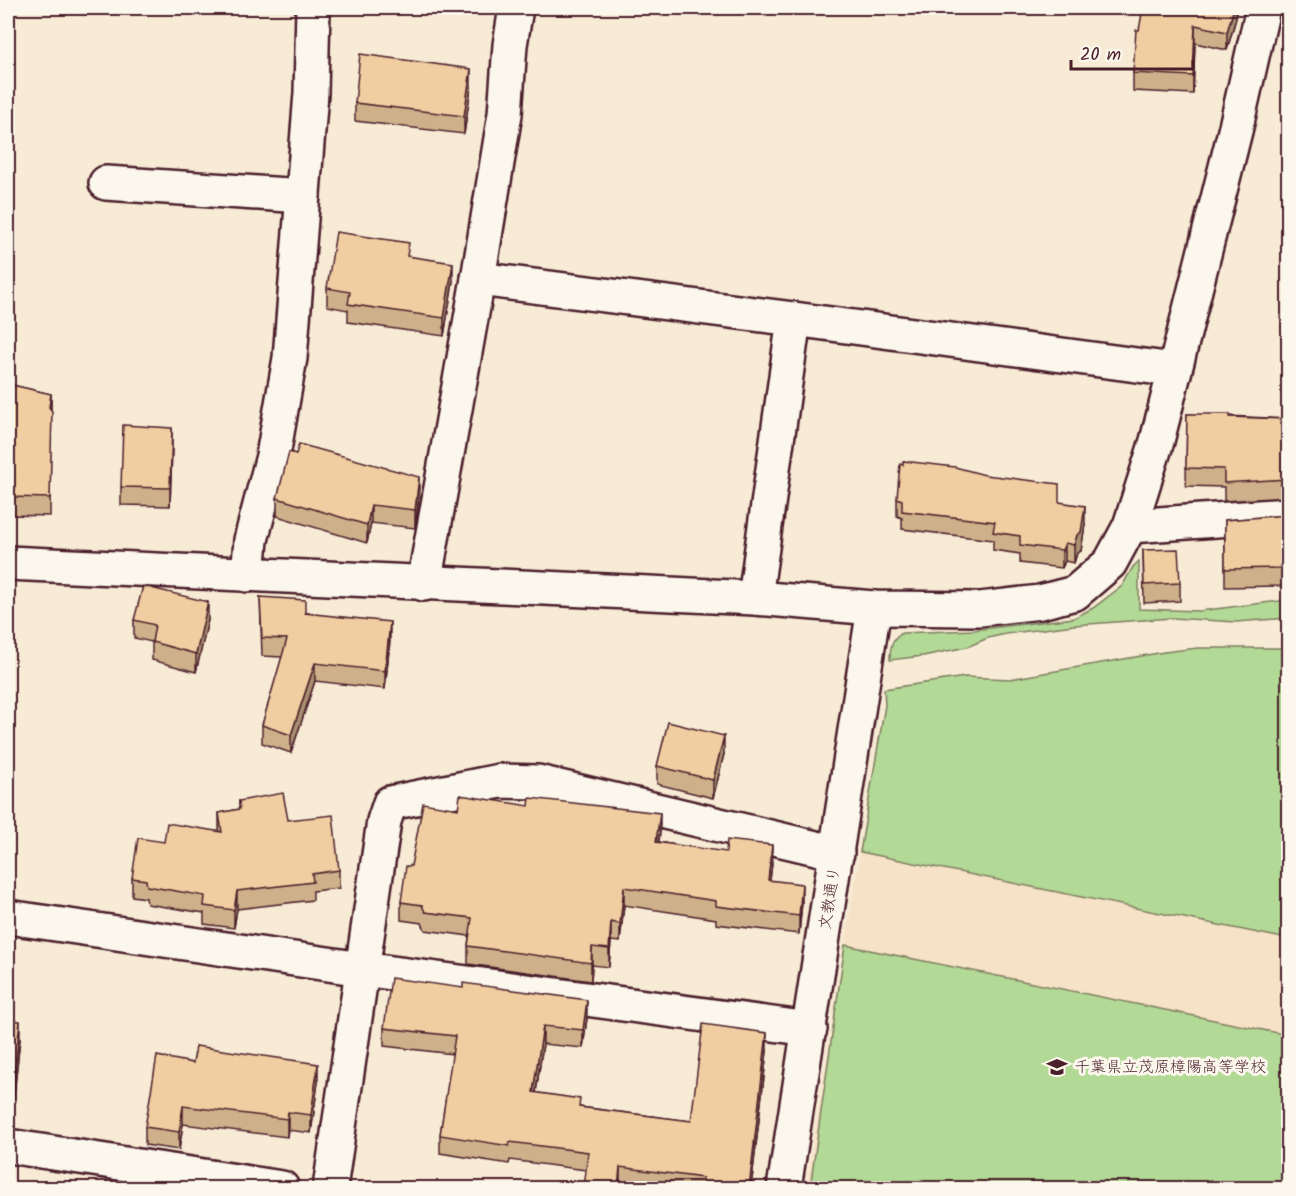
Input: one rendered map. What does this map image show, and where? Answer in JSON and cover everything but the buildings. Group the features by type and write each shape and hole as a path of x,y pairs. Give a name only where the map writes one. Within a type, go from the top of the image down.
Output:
{"street":[{"path":"248,575 251,540 273,456 290,358 311,93 314,8"},
{"path":"424,584 505,114 510,45 516,8"},
{"path":"8,563 755,598 874,608 980,609 1040,602 1075,593 1110,563 1130,526 1157,441 1236,127 1263,8"},
{"path":"106,183 303,196"},
{"path":"478,279 1174,370"},
{"path":"755,598 794,319"},
{"path":"1130,526 1288,515"},
{"name":"文教通り","path":"784,1188 874,608"},
{"path":"330,1188 384,821 390,803 500,781 538,782 837,853"},
{"path":"8,917 362,969 810,1029"},
{"path":"8,1146 282,1188"}],"shaded area":[{"name":"千葉県立茂原樟陽高等学校","path":"860,852 1288,939 1288,1188 806,1188"}],"green space":[{"path":"1139,561 1139,609 1199,611 1288,600 1288,618 1236,622 1172,618 1074,625 1006,634 988,638 967,647 890,660 895,638 902,633 973,630 1074,618 1093,608 1122,586"},
{"path":"1198,648 1288,648 1288,939 860,852 885,705 884,689 965,677 1010,679"},
{"name":"千葉県立茂原樟陽高等学校","path":"845,945 1288,1035 1288,1188 810,1188"}],"place":[{"name":"千葉県立茂原樟陽高等学校","path":"1057,1067"}]}
